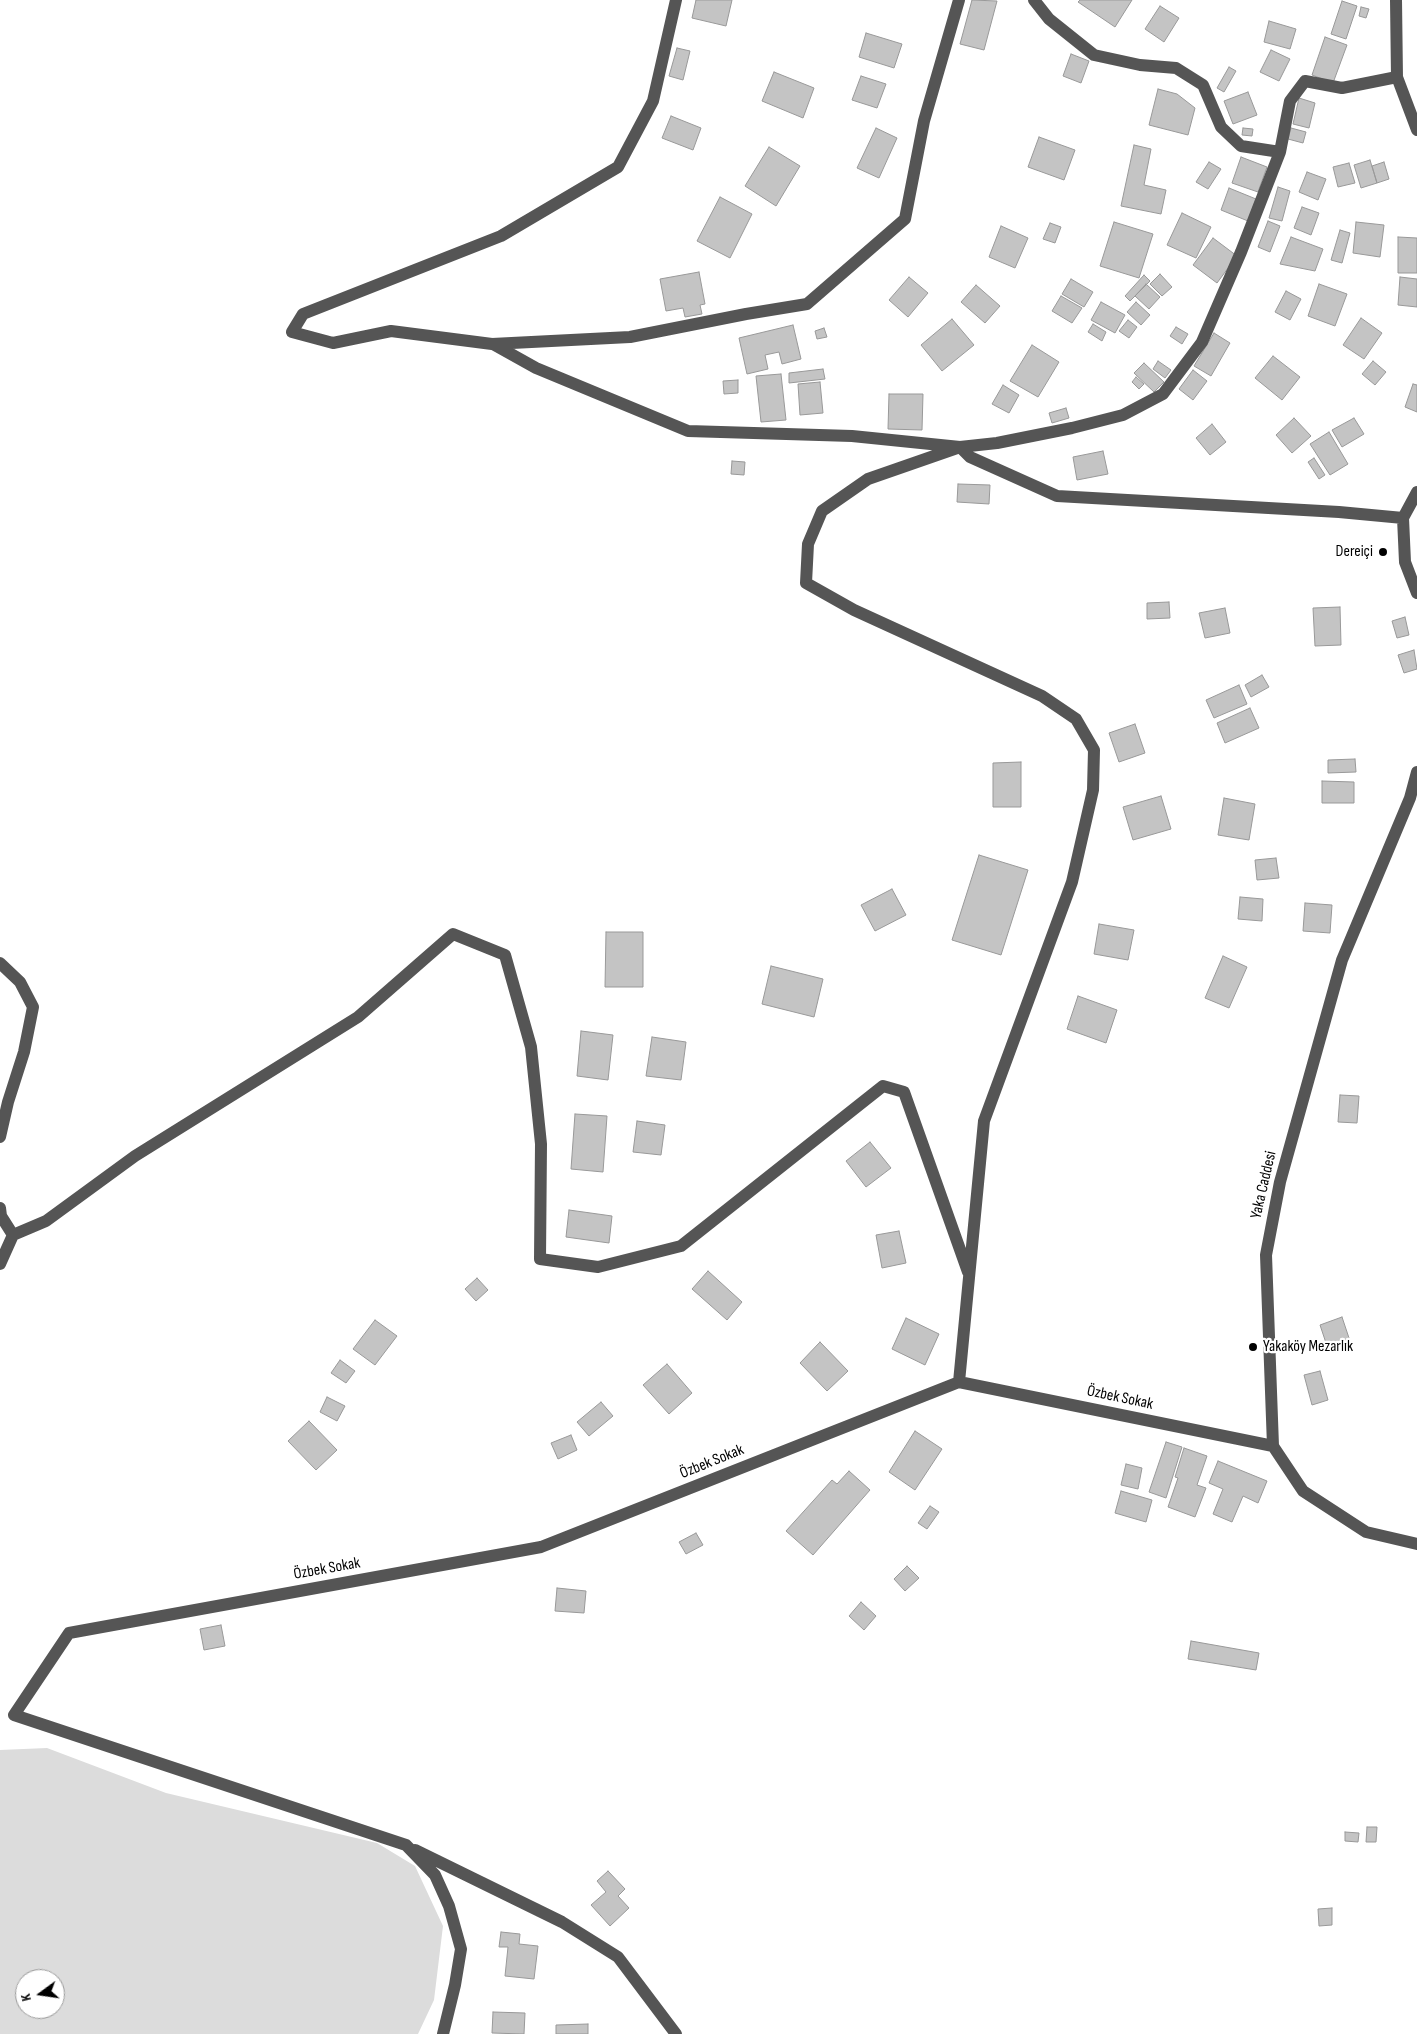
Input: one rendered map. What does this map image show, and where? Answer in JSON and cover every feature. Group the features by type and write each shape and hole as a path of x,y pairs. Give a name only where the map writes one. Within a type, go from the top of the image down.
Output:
{"street":[{"path":"676,0 654,101 618,167 501,236 303,314 292,332 333,343 391,331 492,344 630,337 807,304 905,219 924,121 959,0"},
{"path":"1034,0 1049,19 1094,55 1140,65 1176,68 1203,85 1221,127 1241,146 1280,152"},
{"path":"1396,0 1397,77 1417,130"},
{"path":"959,1382 984,1121 1072,882 1093,790 1094,750 1076,719 1042,696 854,610 806,583 808,544 822,511 868,480 960,447 997,442 1089,424 1123,415 1163,394 1202,342 1241,252 1280,152 1290,101 1305,81 1342,88 1397,77"},
{"path":"492,344 536,368 688,431 852,436 960,447 970,457 1057,496 1339,512 1403,518"},
{"path":"1417,492 1403,518 1405,562 1417,594"},
{"name":"Yaka Caddesi","path":"1273,1446 1266,1255 1280,1182 1342,960 1410,798 1417,772"},
{"path":"0,1264 13,1235 46,1221 135,1156 358,1017 453,934 505,955 531,1047 541,1144 540,1259 598,1267 682,1246 883,1086 904,1092 969,1277"},
{"path":"0,963 20,982 33,1007 24,1052 8,1102 0,1137"},
{"path":"0,1208 1,1216 13,1235"},
{"name":"Özbek Sokak","path":"443,2034 455,1986 461,1949 449,1906 435,1875 406,1845 14,1715 69,1633 541,1547 959,1382 1273,1446"},
{"path":"1273,1446 1303,1491 1366,1532 1417,1544"},
{"path":"406,1845 562,1922 618,1957 676,2034"}],"shaded area":[{"path":"47,1748 166,1793 377,1843 415,1866 443,1926 434,2000 418,2034 0,2034 0,1750"}],"building":[{"path":"696,0 732,0 726,26 692,18"},
{"path":"972,0 997,1 984,50 960,44"},
{"path":"1080,0 1132,0 1115,27 1078,2"},
{"path":"1342,1 1357,6 1346,39 1331,34"},
{"path":"1160,6 1179,18 1164,42 1145,29"},
{"path":"1361,7 1369,9 1366,18 1359,16"},
{"path":"1269,21 1296,29 1290,49 1264,42"},
{"path":"866,33 902,44 894,68 859,57"},
{"path":"1325,37 1347,45 1333,83 1312,75"},
{"path":"677,48 690,51 683,80 669,76"},
{"path":"1271,50 1290,59 1279,81 1260,72"},
{"path":"1071,54 1089,61 1081,83 1063,76"},
{"path":"1229,67 1236,71 1224,92 1217,88"},
{"path":"774,72 814,88 803,118 762,101"},
{"path":"861,76 886,84 877,108 852,100"},
{"path":"1158,89 1177,94 1195,108 1188,135 1149,125"},
{"path":"1248,92 1257,115 1233,124 1224,101"},
{"path":"1299,98 1315,103 1309,128 1293,124"},
{"path":"671,116 701,128 693,150 662,138"},
{"path":"876,128 897,138 879,178 857,168"},
{"path":"1243,128 1253,129 1252,136 1242,135"},
{"path":"1291,128 1306,132 1303,143 1288,139"},
{"path":"1039,137 1075,150 1064,180 1028,167"},
{"path":"1134,145 1151,149 1144,185 1166,190 1161,214 1121,206"},
{"path":"769,147 800,166 776,206 745,186"},
{"path":"1241,157 1267,167 1258,192 1232,183"},
{"path":"1370,160 1377,183 1361,188 1354,165"},
{"path":"1209,162 1221,169 1208,189 1196,182"},
{"path":"1384,162 1389,179 1377,183 1372,166"},
{"path":"1349,163 1355,183 1338,187 1333,167"},
{"path":"1307,172 1326,179 1318,200 1299,192"},
{"path":"1278,187 1290,191 1282,221 1269,218"},
{"path":"1229,188 1256,199 1248,221 1221,210"},
{"path":"720,197 752,214 730,258 697,241"},
{"path":"1302,207 1319,213 1311,235 1294,228"},
{"path":"1182,213 1211,227 1196,258 1167,245"},
{"path":"1268,221 1280,226 1270,252 1258,247"},
{"path":"1114,222 1153,234 1139,278 1100,266"},
{"path":"1356,222 1384,225 1380,257 1353,253"},
{"path":"1050,223 1061,227 1055,243 1043,239"},
{"path":"1001,226 1028,238 1015,268 989,257"},
{"path":"1340,230 1350,233 1342,263 1331,260"},
{"path":"1291,237 1323,249 1315,271 1280,264"},
{"path":"1398,237 1417,238 1417,273 1398,273"},
{"path":"1213,238 1237,256 1217,283 1193,265"},
{"path":"699,272 705,304 700,305 702,314 685,317 683,308 666,311 660,279"},
{"path":"1160,274 1172,287 1162,296 1150,284"},
{"path":"1144,275 1150,281 1130,301 1125,296"},
{"path":"909,277 928,293 908,317 889,300"},
{"path":"1400,277 1417,279 1417,307 1398,305"},
{"path":"1071,279 1093,292 1084,307 1062,294"},
{"path":"1146,284 1160,297 1149,309 1135,296"},
{"path":"1319,284 1347,294 1335,326 1308,316"},
{"path":"976,285 1000,306 985,323 961,302"},
{"path":"1286,291 1301,299 1290,320 1275,312"},
{"path":"1061,296 1082,308 1072,323 1052,311"},
{"path":"1101,302 1125,315 1115,333 1091,320"},
{"path":"1136,302 1150,315 1141,325 1127,312"},
{"path":"1361,318 1382,333 1364,359 1343,345"},
{"path":"952,319 974,345 942,371 921,345"},
{"path":"1128,320 1137,327 1129,338 1119,331"},
{"path":"1093,324 1106,332 1102,341 1088,332"},
{"path":"793,325 801,359 782,364 779,352 765,355 768,369 747,374 739,338"},
{"path":"1176,327 1188,334 1182,344 1170,336"},
{"path":"824,328 827,337 817,339 815,331"},
{"path":"1214,333 1230,343 1211,376 1194,366"},
{"path":"1032,345 1059,362 1038,397 1010,381"},
{"path":"1273,356 1300,377 1282,400 1255,378"},
{"path":"1158,361 1171,370 1165,378 1153,369"},
{"path":"1373,361 1386,372 1375,385 1362,374"},
{"path":"1144,363 1164,382 1154,392 1134,373"},
{"path":"823,369 825,379 789,383 789,373"},
{"path":"1193,370 1207,381 1193,400 1179,389"},
{"path":"781,374 786,420 761,422 756,376"},
{"path":"1136,377 1144,384 1139,389 1132,382"},
{"path":"738,380 738,393 724,394 723,381"},
{"path":"820,382 823,413 800,415 798,384"},
{"path":"1413,384 1417,385 1417,412 1405,407"},
{"path":"1003,385 1019,395 1009,413 992,404"},
{"path":"889,394 923,394 922,430 888,429"},
{"path":"1066,408 1069,418 1052,423 1049,413"},
{"path":"1294,418 1311,436 1292,453 1276,435"},
{"path":"1354,418 1364,434 1342,447 1332,430"},
{"path":"1212,424 1226,442 1210,455 1196,438"},
{"path":"1329,432 1348,464 1330,475 1310,444"},
{"path":"1103,451 1108,474 1077,480 1073,457"},
{"path":"1314,458 1325,475 1319,479 1308,462"},
{"path":"732,461 745,462 744,475 731,474"},
{"path":"958,484 990,485 989,504 957,502"},
{"path":"1169,602 1170,618 1147,619 1147,603"},
{"path":"1340,607 1341,645 1315,646 1313,608"},
{"path":"1225,608 1230,633 1205,638 1199,613"},
{"path":"1405,617 1409,635 1397,638 1392,621"},
{"path":"1414,650 1417,669 1404,673 1398,655"},
{"path":"1262,675 1269,687 1251,697 1245,685"},
{"path":"1239,685 1247,704 1214,718 1206,700"},
{"path":"1250,708 1259,728 1225,743 1217,723"},
{"path":"1135,724 1145,753 1119,762 1109,733"},
{"path":"1355,759 1356,772 1328,773 1328,760"},
{"path":"1021,762 1021,807 993,807 993,763"},
{"path":"1322,781 1354,782 1354,803 1322,803"},
{"path":"1161,796 1171,829 1133,840 1123,807"},
{"path":"1224,798 1255,804 1249,840 1218,835"},
{"path":"979,855 1028,870 1001,955 952,940"},
{"path":"1276,858 1279,878 1257,880 1255,860"},
{"path":"892,889 906,915 875,931 861,905"},
{"path":"1240,897 1263,899 1262,921 1238,919"},
{"path":"1305,903 1332,905 1330,933 1303,931"},
{"path":"1099,924 1134,930 1128,960 1094,954"},
{"path":"606,932 643,932 643,987 605,987"},
{"path":"1223,956 1247,967 1229,1008 1205,998"},
{"path":"771,966 823,979 814,1017 762,1004"},
{"path":"1078,996 1117,1010 1106,1043 1067,1029"},
{"path":"581,1031 613,1035 608,1080 577,1076"},
{"path":"652,1037 686,1042 681,1080 646,1076"},
{"path":"1340,1095 1359,1096 1357,1123 1338,1122"},
{"path":"575,1114 607,1116 603,1172 571,1169"},
{"path":"637,1121 665,1125 661,1155 633,1152"},
{"path":"870,1142 891,1168 866,1187 846,1161"},
{"path":"569,1210 612,1216 609,1243 566,1237"},
{"path":"899,1231 906,1263 882,1268 876,1235"},
{"path":"708,1271 742,1302 727,1320 692,1289"},
{"path":"477,1278 488,1290 476,1301 465,1289"},
{"path":"1342,1317 1351,1344 1329,1352 1320,1325"},
{"path":"906,1318 939,1334 925,1365 892,1349"},
{"path":"375,1320 397,1336 375,1365 353,1349"},
{"path":"820,1342 848,1371 827,1391 800,1363"},
{"path":"340,1360 355,1371 346,1383 331,1373"},
{"path":"667,1364 692,1393 669,1414 643,1385"},
{"path":"1320,1371 1328,1400 1312,1405 1304,1375"},
{"path":"327,1397 345,1406 337,1421 320,1412"},
{"path":"601,1402 613,1416 589,1436 577,1422"},
{"path":"309,1421 337,1450 316,1470 288,1441"},
{"path":"915,1431 942,1449 915,1490 889,1472"},
{"path":"571,1435 577,1450 558,1459 551,1443"},
{"path":"1166,1442 1182,1447 1166,1498 1149,1492"},
{"path":"1184,1448 1207,1456 1197,1485 1206,1488 1195,1517 1168,1507 1178,1478 1175,1477"},
{"path":"1218,1461 1267,1481 1258,1503 1243,1496 1232,1522 1213,1514 1223,1489 1209,1483"},
{"path":"1126,1464 1142,1468 1138,1489 1121,1485"},
{"path":"849,1471 870,1490 813,1555 786,1531 832,1480 837,1484"},
{"path":"1121,1491 1152,1500 1146,1522 1115,1513"},
{"path":"930,1506 939,1512 927,1529 918,1523"},
{"path":"696,1533 703,1545 686,1554 679,1542"},
{"path":"907,1566 919,1578 905,1591 894,1579"},
{"path":"557,1588 586,1591 584,1613 555,1611"},
{"path":"861,1602 876,1616 864,1630 849,1616"},
{"path":"221,1625 225,1646 204,1650 200,1629"},
{"path":"1191,1641 1259,1653 1256,1670 1188,1659"},
{"path":"1367,1827 1377,1827 1376,1842 1366,1842"},
{"path":"1345,1832 1359,1833 1358,1842 1345,1841"},
{"path":"608,1871 625,1889 618,1896 629,1908 610,1926 591,1905 606,1892 597,1881"},
{"path":"1332,1908 1332,1925 1319,1926 1318,1909"},
{"path":"501,1932 520,1934 519,1944 538,1946 534,1979 505,1976 508,1947 499,1947"},
{"path":"493,2012 525,2013 524,2034 492,2033"},
{"path":"588,2024 588,2034 556,2034 556,2025"}],"place":[{"name":"Dereiçi","path":"1383,552"},
{"name":"Yakaköy Mezarlık","path":"1253,1347"}]}
